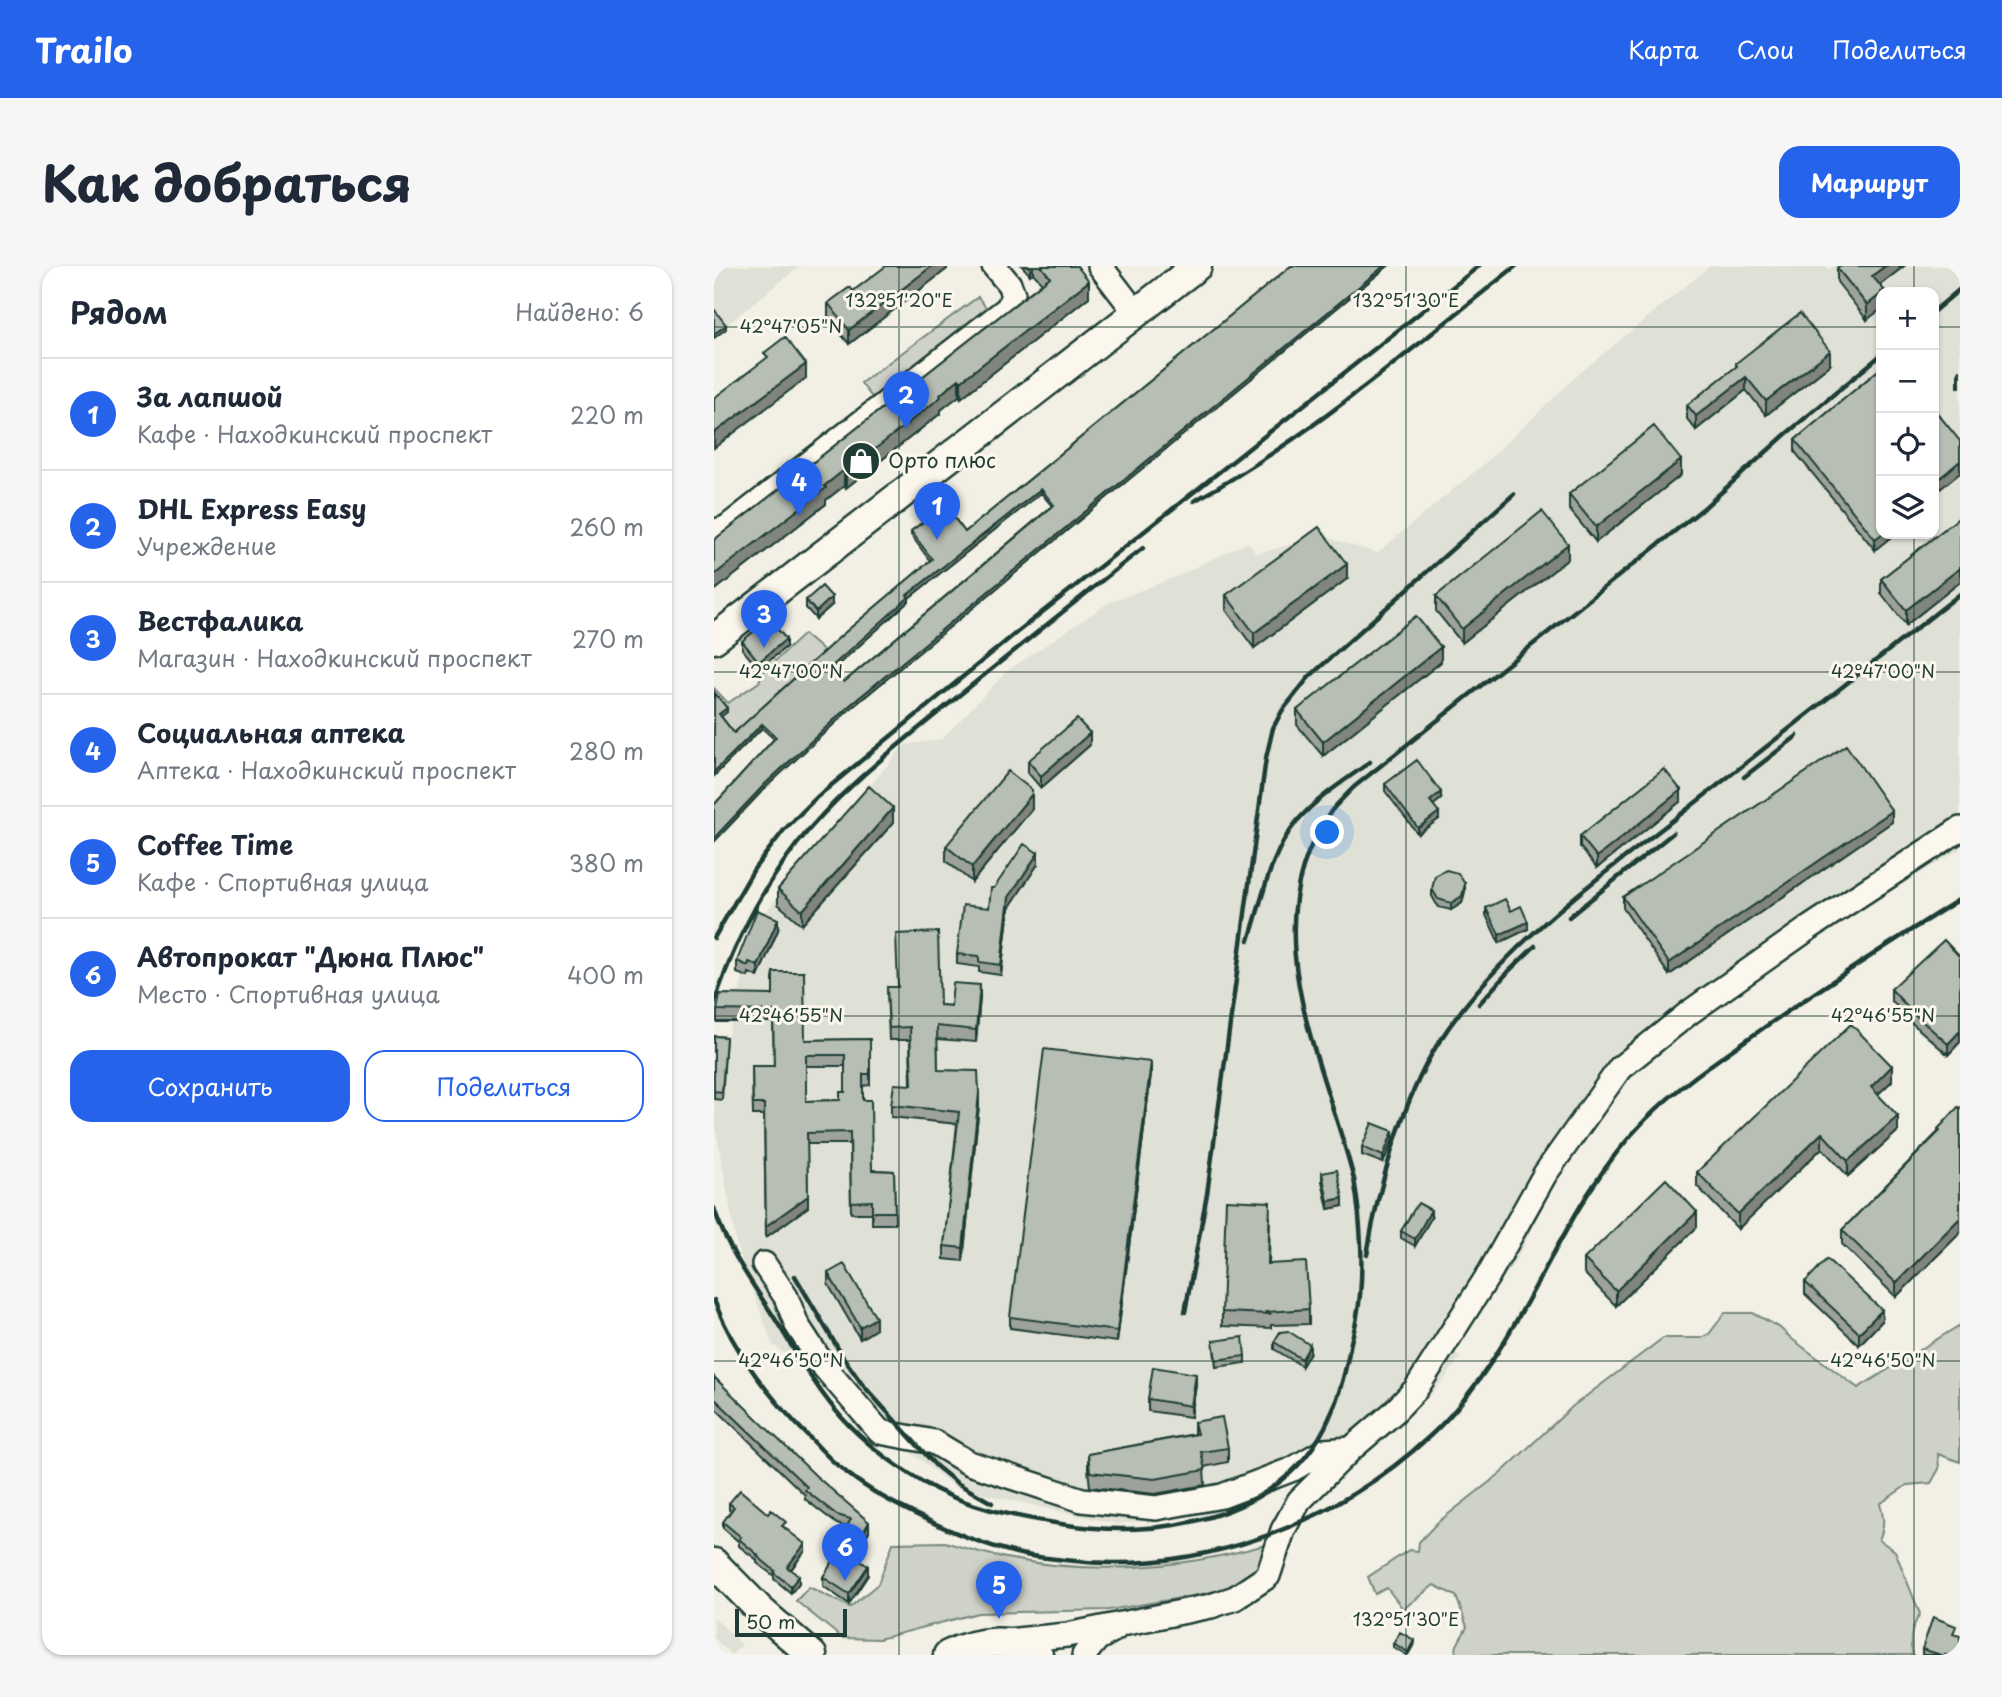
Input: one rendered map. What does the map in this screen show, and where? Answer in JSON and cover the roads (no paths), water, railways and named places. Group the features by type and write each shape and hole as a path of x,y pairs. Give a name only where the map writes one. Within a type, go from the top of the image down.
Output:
{"main road":[{"path":"714,639 1197,266"},
{"path":"714,1563 760,1610 810,1652"},
{"path":"935,1655 1000,1642 1038,1655"}],"street":[{"path":"715,531 726,528 1009,307 1013,294 1009,284 994,266"},
{"path":"1100,266 1136,313"},
{"path":"1000,1642 1034,1640 1211,1606 1235,1598 1268,1576 1283,1530 1299,1501 1416,1389 1489,1274 1545,1174 1620,1068 1690,1013 1798,935 1960,829"},
{"path":"764,1264 786,1297 797,1325 825,1368 880,1432 934,1442 969,1463 1082,1500 1156,1508 1222,1496 1293,1469 1324,1451 1351,1449"},
{"path":"1084,1655 1097,1639 1113,1629 1135,1622"}],"railway":[{"path":"714,938 754,869 784,830 817,797 1016,633 1479,266"},
{"path":"1194,501 1237,476 1320,420 1516,266"},
{"path":"1939,307 1960,289"},
{"path":"714,1208 739,1263 805,1368 833,1407 880,1453 937,1490 971,1504 1025,1518 1098,1528 1136,1529 1211,1517 1245,1503 1277,1484 1304,1459 1330,1417 1346,1368 1361,1283 1359,1212 1354,1179 1312,1041 1300,993 1294,946 1296,899 1308,853 1332,810 1354,787 1705,507 1786,434 1876,359"},
{"path":"1185,1312 1207,1194 1266,758 1273,728 1282,711 1309,677 1514,494"},
{"path":"714,1004 730,961 759,901 797,844 829,807 902,742 1143,548"},
{"path":"1367,1255 1377,1203 1413,1092 1437,1045 1490,976 1520,945 1586,888 1960,594"},
{"path":"1744,777 1797,736"},
{"path":"1249,940 1268,877 1288,833 1314,804 1370,762"},
{"path":"1569,917 1673,833"},
{"path":"714,1300 743,1358 782,1409 829,1458 877,1494 941,1526 1022,1554 1114,1563 1164,1560 1261,1538 1307,1519 1351,1495 1393,1467 1431,1435 1464,1400 1517,1320 1587,1195 1615,1155 1659,1106 1702,1071 1762,1029 1960,899"},
{"path":"1479,1004 1535,946"},
{"path":"795,1276 862,1384 936,1466 957,1483 992,1503"}],"place":[{"name":"DHL Express Easy","path":"906,429"},
{"name":"Орто плюс","path":"861,461"},
{"name":"Социальная аптека","path":"799,516"},
{"name":"За лапшой","path":"937,540"},
{"name":"Вестфалика","path":"764,648"},
{"name":"Автопрокат \"Дюна Плюс\"","path":"845,1581"},
{"name":"Coffee Time","path":"999,1619"}]}
